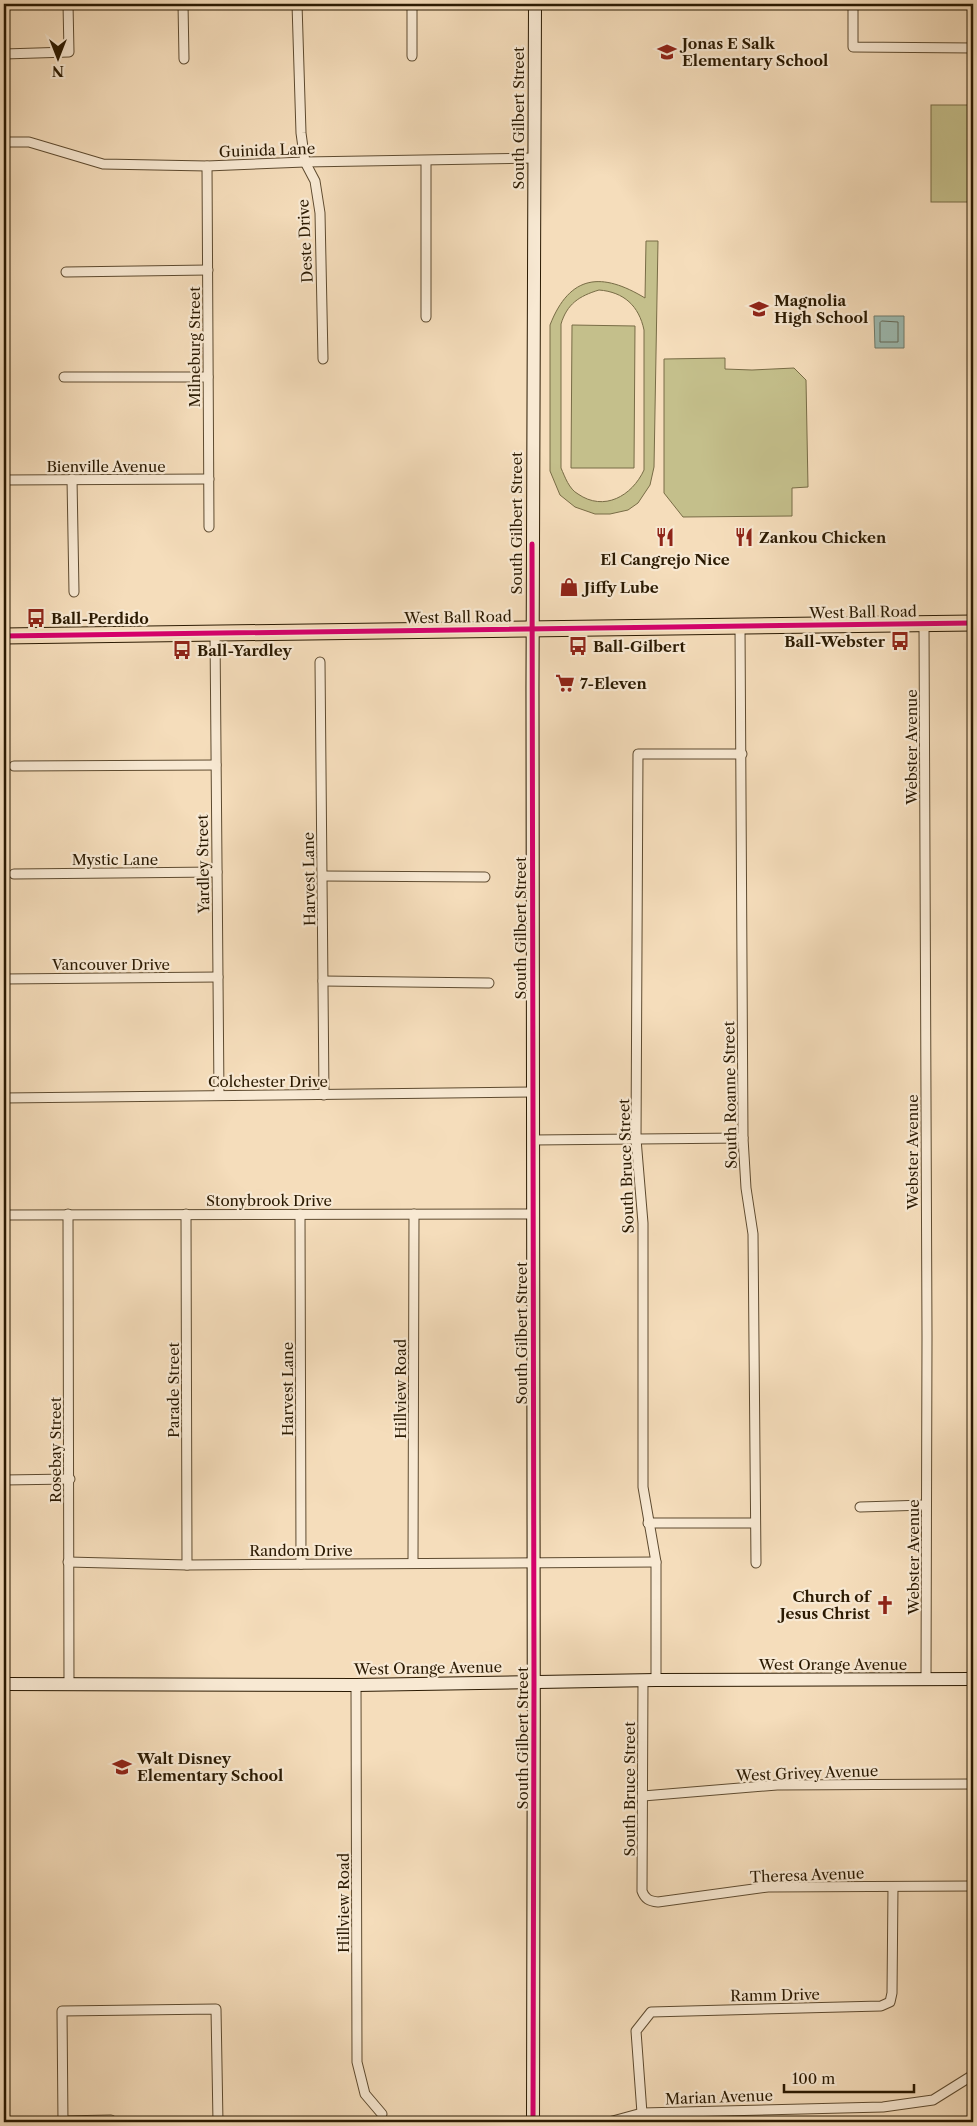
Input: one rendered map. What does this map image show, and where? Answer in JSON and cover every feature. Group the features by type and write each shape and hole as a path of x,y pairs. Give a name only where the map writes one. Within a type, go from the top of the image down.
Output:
{"main road":[{"name":"West Ball Road","path":"4,636 973,623"}],"street":[{"path":"4,54 70,52 68,4"},
{"path":"183,4 184,59"},
{"name":"Deste Drive","path":"298,4 300,123 305,162 315,181 320,213 323,359"},
{"path":"412,4 412,56"},
{"name":"South Gilbert Street","path":"532,2122 534,1562 532,628 535,4"},
{"path":"853,4 853,47 973,48"},
{"name":"Guinida Lane","path":"4,142 29,142 103,164 208,166 305,162 534,158"},
{"path":"426,161 426,317"},
{"name":"Milneburg Street","path":"208,166 209,527"},
{"path":"66,272 208,270"},
{"path":"64,377 208,377"},
{"name":"Bienville Avenue","path":"4,480 209,479"},
{"path":"72,480 74,592"},
{"name":"Webster Avenue","path":"924,624 926,719 926,1680"},
{"name":"South Roanne Street","path":"740,626 743,1138 746,1188 753,1234 754,1523 756,1563"},
{"name":"Yardley Street","path":"215,633 219,1095"},
{"name":"Harvest Lane","path":"320,662 324,1095"},
{"name":"South Bruce Street","path":"644,1897 642,1890 643,1796 656,1562 642,1488 642,1222 636,1139 638,754 742,754"},
{"path":"14,766 216,765"},
{"name":"Mystic Lane","path":"14,874 217,872"},
{"path":"323,876 485,877"},
{"name":"Vancouver Drive","path":"4,978 218,977"},
{"path":"324,981 489,982"},
{"name":"Colchester Drive","path":"4,1098 533,1092"},
{"path":"533,1140 743,1138"},
{"name":"Rosebay Street","path":"68,1214 69,1685"},
{"name":"Parade Street","path":"186,1214 187,1565"},
{"name":"Harvest Lane","path":"300,1214 301,1564"},
{"name":"Hillview Road","path":"414,1214 414,1563"},
{"name":"Stonybrook Drive","path":"4,1215 533,1214"},
{"path":"4,1480 70,1479"},
{"path":"860,1507 926,1505"},
{"path":"648,1523 754,1523"},
{"name":"Random Drive","path":"68,1562 187,1565 656,1562"},
{"name":"West Orange Avenue","path":"4,1684 356,1685 649,1680 973,1679"},
{"name":"Hillview Road","path":"356,1685 358,2062 365,2094 382,2114"},
{"name":"West Grivey Avenue","path":"643,1796 778,1785 973,1784"},
{"name":"Ramm Drive","path":"642,2113 636,2031 651,2012 880,2006 890,2002 892,1993 893,1886"},
{"name":"Theresa Avenue","path":"644,1897 658,1902 768,1887 973,1886"},
{"path":"111,2120 63,2122 62,2012 216,2009 218,2122"},
{"name":"Marian Avenue","path":"609,2122 642,2113 883,2107 933,2100 973,2075"}],"shaded area":[{"path":"931,105 973,105 973,202 931,202"},
{"path":"646,241 658,241 654,467 650,485 638,503 628,510 610,514 595,514 575,507 560,495 550,471 550,325 558,308 567,296 578,287 589,283 615,284 645,298","holes":["599,290 608,291 623,297 634,307 642,321 644,330 644,470 639,479 625,494 607,501 598,502 575,492 568,483 561,468 561,324 570,306 580,298"]},
{"path":"572,325 635,326 634,468 571,468"},
{"path":"725,358 725,369 794,368 806,380 808,487 792,488 792,516 683,517 664,493 664,359"}],"water":[{"path":"874,316 904,316 904,348 875,348"}],"cycle path":[{"path":"532,544 533,2122"},
{"path":"4,636 973,623"}],"place":[{"name":"Jonas E Salk Elementary School","path":"667,52"},
{"name":"Magnolia High School","path":"759,309"},
{"name":"El Cangrejo Nice","path":"665,537"},
{"name":"Zankou Chicken","path":"744,537"},
{"name":"Jiffy Lube","path":"569,587"},
{"name":"Ball-Perdido","path":"36,618"},
{"name":"Ball-Webster","path":"900,641"},
{"name":"Ball-Gilbert","path":"578,646"},
{"name":"Ball-Yardley","path":"182,650"},
{"name":"7-Eleven","path":"565,683"},
{"name":"Church of Jesus Christ","path":"885,1605"},
{"name":"Walt Disney Elementary School","path":"122,1767"}]}
